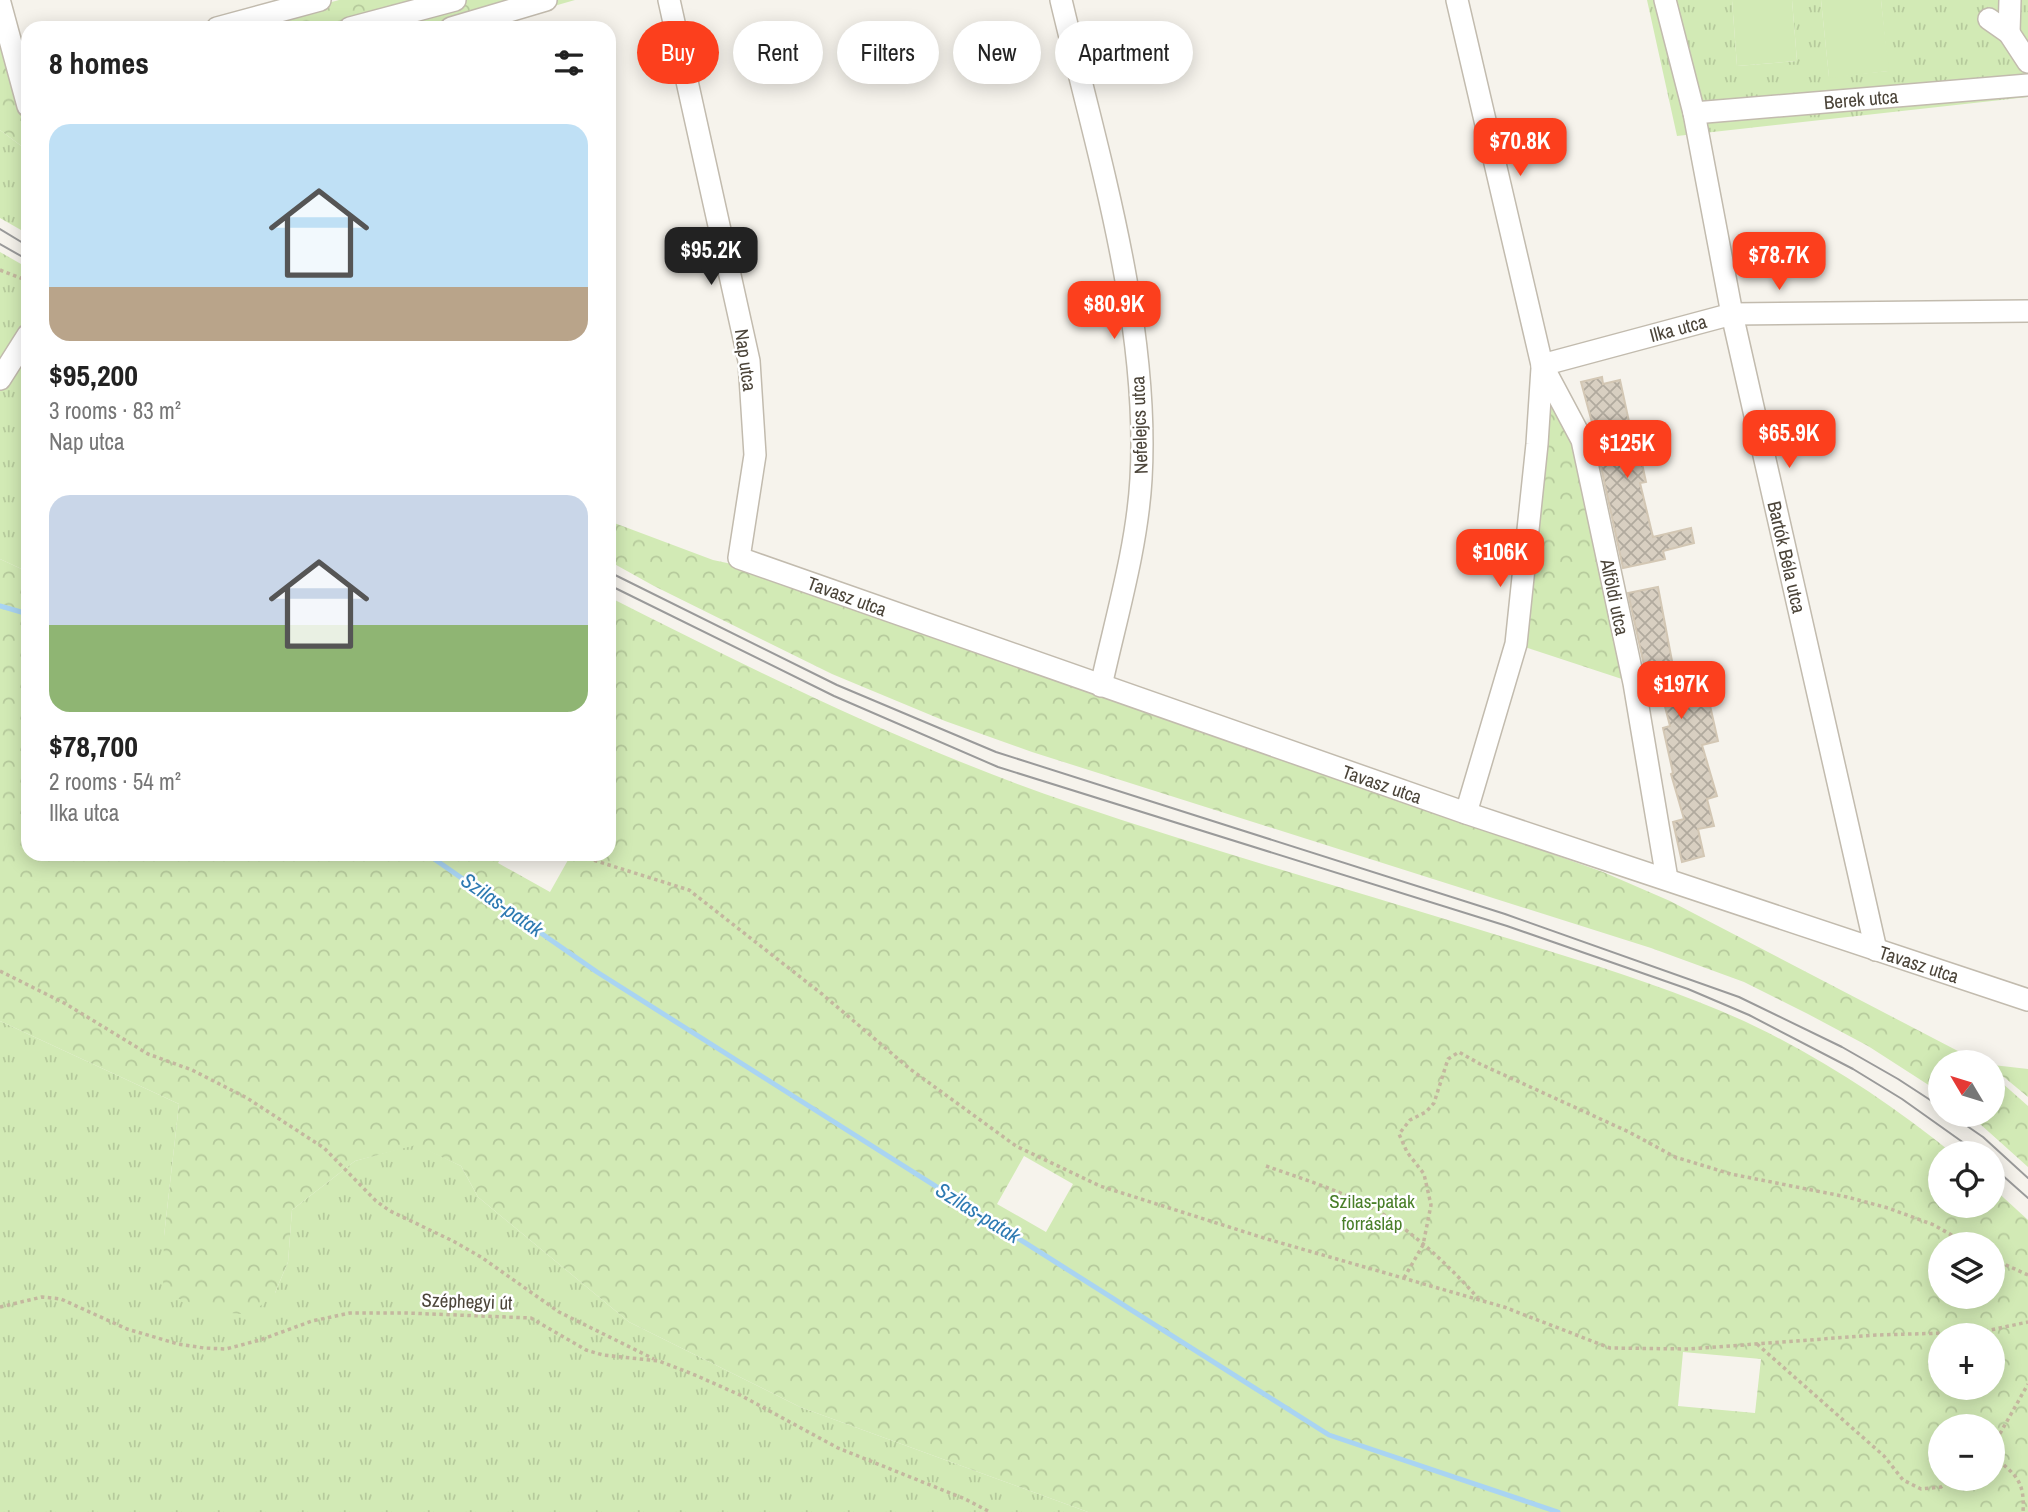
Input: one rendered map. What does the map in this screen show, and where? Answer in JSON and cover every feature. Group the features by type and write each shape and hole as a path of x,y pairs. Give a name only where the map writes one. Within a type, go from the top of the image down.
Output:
{"street":[{"path":"243,21 320,0"},
{"path":"376,21 455,0"},
{"path":"475,21 546,0"},
{"name":"Nap utca","path":"669,0 749,361 755,455 739,558"},
{"name":"Nefelejcs utca","path":"1061,0 1131,304 1142,427 1137,519 1101,686"},
{"name":"Alföldi utca","path":"1457,0 1542,365 1582,440 1634,683 1667,878"},
{"name":"Bartók Béla utca","path":"1665,0 1694,113 1732,314 1877,950"},
{"path":"2009,33 2010,0"},
{"path":"0,4 21,80"},
{"path":"1989,19 2009,33 2028,62"},
{"name":"Berek utca","path":"1694,113 2028,85"},
{"name":"Ilka utca","path":"1542,365 1732,314 2028,311"},
{"path":"0,379 21,346"},
{"name":"Alföldi utca","path":"1466,813 1516,644 1537,444 1542,365"},
{"name":"Tavasz utca","path":"739,558 1466,813 2028,1000"}],"path":[{"path":"0,270 21,278"},
{"path":"596,861 689,890 822,994 910,1069 1016,1146 1100,1186 1267,1239 1480,1300 1610,1348 1689,1349 1876,1335 1981,1332 2028,1322"},
{"path":"0,971 66,1004 148,1054 192,1070 247,1098 324,1148 376,1201 390,1211 481,1257 559,1312 659,1361"},
{"path":"1404,1278 1423,1245 1431,1205 1424,1174 1407,1152 1399,1134 1410,1120 1426,1112 1434,1103 1448,1059 1459,1052 1629,1132 1675,1157 1731,1174 1888,1208 1946,1232"},
{"path":"1266,1166 1337,1192 1376,1210 1451,1268 1480,1300"},
{"path":"2005,1264 2028,1275"},
{"name":"Széphegyi út","path":"0,1307 41,1297 61,1299 127,1329 178,1344 226,1349 312,1321 350,1313 531,1318 586,1350 603,1355 659,1361 740,1395 838,1448 965,1499 990,1512"},
{"path":"1757,1344 1884,1456 1903,1480 1921,1489 1928,1488"},
{"path":"2005,1425 2028,1384"},
{"path":"2005,1466 2014,1473 2024,1494 2024,1512"}],"green space":[{"path":"339,0 575,0 502,21 262,21"},
{"path":"1647,0 1732,0 1737,66 1797,61 1792,0 1821,0 1829,77 1888,71 1881,0 2028,0 2028,97 1677,136"},
{"path":"1732,0 1792,0 1797,61 1737,66"},
{"path":"1821,0 1881,0 1889,71 1829,78"},
{"path":"0,21 21,69 21,146 0,130"},
{"path":"0,130 21,146 21,230 0,218"},
{"path":"0,252 21,264 21,569 0,559"},
{"path":"1542,365 1582,440 1634,683 1516,644"},
{"path":"616,524 713,560 746,567 1603,872 1670,901 1956,1050 1928,1050 1928,1085 1868,1046 1744,982 1651,948 1032,752 945,721 832,674 616,565"},
{"name":"Szilas-patak forrásláp","path":"0,559 21,569 21,861 499,861 498,863 550,892 567,861 616,861 616,601 837,708 1012,782 1170,836 1566,956 1660,987 1751,1025 1841,1074 1899,1112 1936,1141 1928,1141 1928,1218 2005,1218 2005,1199 2028,1220 2028,1512 1088,1512 800,1407 629,1322 478,1197 461,1166 416,1145 355,1161 292,1210 288,1262 275,1293 250,1315 213,1311 163,1293 164,1236 179,1104 0,1021","holes":["1024,1156 1073,1184 1046,1232 997,1204","1683,1352 1761,1359 1755,1413 1678,1406"]},
{"path":"0,1021 179,1104 164,1236 275,1293 288,1262 292,1210 355,1161 416,1144 461,1166 478,1197 629,1322 800,1407 1088,1512 0,1512"},
{"path":"2006,1066 2028,1069 2028,1097 2006,1079"},
{"path":"2006,1087 2028,1106 2028,1167 2005,1146 2005,1141 1999,1141 1983,1127 2006,1127"}],"building":[{"path":"1602,377 1603,384 1620,380 1634,445 1638,445 1646,482 1640,483 1653,537 1691,528 1694,543 1663,551 1665,559 1623,568 1598,453 1618,449 1612,422 1593,426 1581,382"},
{"path":"1658,587 1675,677 1715,666 1723,697 1709,701 1718,741 1702,745 1717,796 1707,799 1714,826 1698,829 1704,856 1682,862 1673,822 1684,819 1671,774 1673,773 1663,728 1670,726 1656,672 1646,674 1628,593"}],"waterway":[{"name":"Szilas-patak","path":"0,606 21,612"},
{"name":"Szilas-patak","path":"437,861 597,972 1329,1435 1558,1512"}],"tram line":[{"path":"0,229 21,242"},
{"path":"0,244 21,256"},
{"path":"616,575 837,685 996,752 1505,914 1739,997 1842,1047 1928,1099"},
{"path":"616,588 834,696 998,767 1507,926 1688,989 1749,1015 1853,1069 1902,1099 1961,1141"},
{"path":"1968,1127 2028,1178"},
{"path":"2005,1178 2028,1198"}]}
